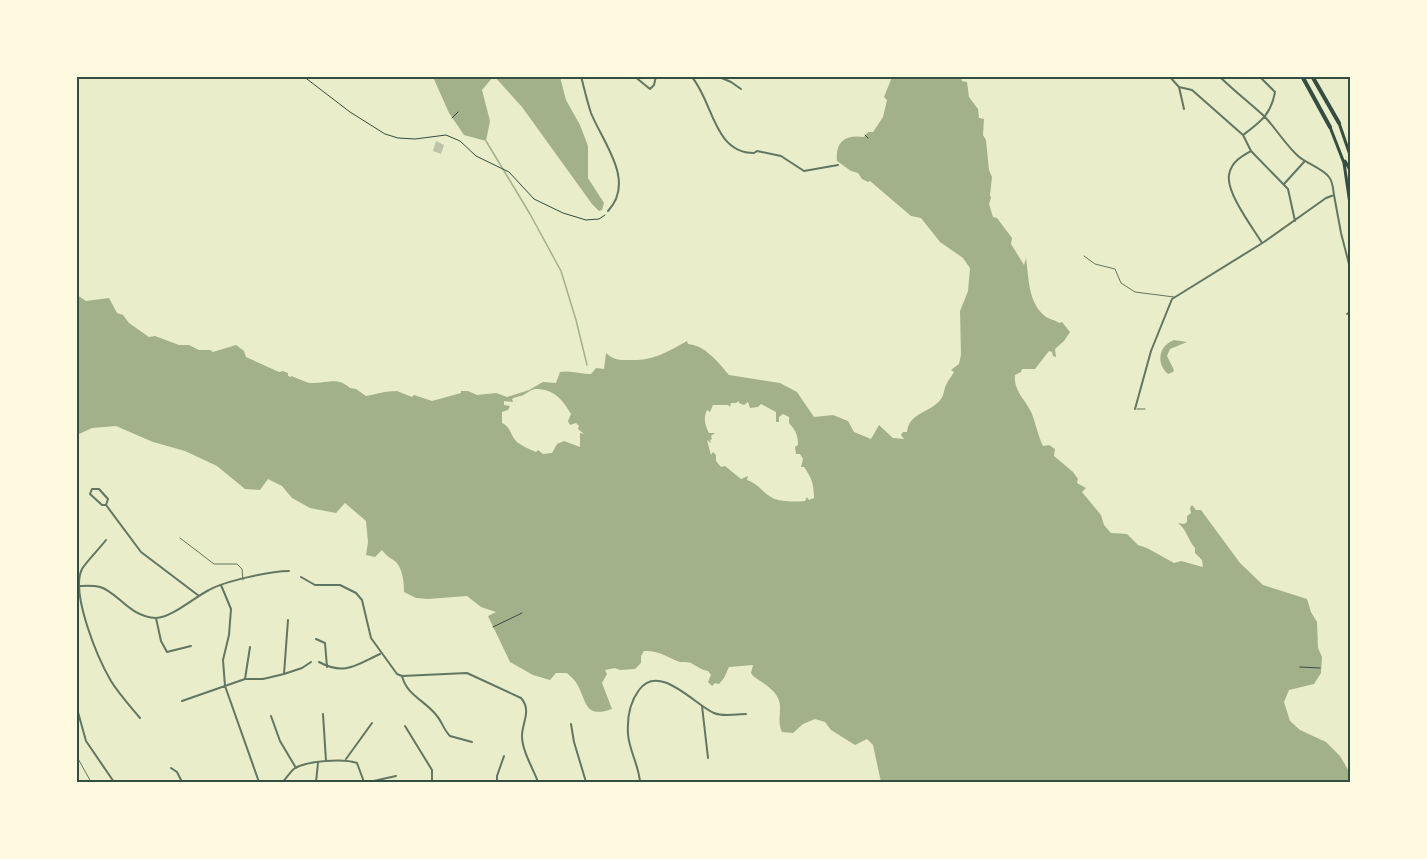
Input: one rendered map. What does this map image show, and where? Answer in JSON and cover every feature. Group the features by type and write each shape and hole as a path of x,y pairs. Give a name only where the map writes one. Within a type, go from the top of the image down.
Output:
{"highway":[{"path":"1302,76 1330,127"},
{"path":"1312,76 1339,123"}],"main road":[{"path":"1339,123 1350,150"},
{"path":"1330,127 1350,170"},
{"path":"1346,138 1350,155"},
{"path":"1341,151 1350,204"}],"street":[{"path":"581,76 591,112 610,151 620,181 617,197 608,211"},
{"path":"634,76 650,89 654,85 656,76"},
{"path":"691,76 701,88 721,135 740,151 754,153 756,151 782,156 804,171 838,165"},
{"path":"717,76 741,89"},
{"path":"1168,76 1179,87 1192,90 1243,135 1251,151 1288,189 1295,221"},
{"path":"1219,76 1266,118 1283,141 1304,162 1327,175 1332,183 1350,268"},
{"path":"1243,135 1266,118 1275,92 1259,76"},
{"path":"1179,87 1184,109"},
{"path":"1251,151 1239,158 1232,166 1229,182 1238,204 1262,243"},
{"path":"1284,184 1304,162"},
{"path":"1135,409 1151,351 1169,304 1174,297 1334,195"},
{"path":"106,505 108,499 99,489 92,489 90,494 102,505 106,505 141,552 199,596"},
{"path":"106,540 82,570 78,586 97,651 110,679 140,718"},
{"path":"78,586 101,587 134,612 156,618 172,612 221,585 277,571 290,571"},
{"path":"301,577 315,585 340,585 356,593 362,600 371,638 397,674 402,676 467,674 477,676 521,698 525,702 527,713 522,739 538,783"},
{"path":"221,585 231,609 224,660 225,686 259,783"},
{"path":"156,618 161,641 167,652 191,646"},
{"path":"284,674 288,620"},
{"path":"316,639 325,643 327,667"},
{"path":"245,679 250,647"},
{"path":"319,662 327,667 345,670 381,653"},
{"path":"182,701 245,679 263,679 284,674 302,668 311,662"},
{"path":"402,676 405,686 436,715 450,736 472,742"},
{"path":"640,783 628,734 630,710 641,687 647,682 671,684 702,706 718,714 746,714"},
{"path":"76,705 87,741 114,783"},
{"path":"702,706 708,758"},
{"path":"322,714 326,761"},
{"path":"271,716 280,741 296,768"},
{"path":"346,759 372,723"},
{"path":"571,724 586,783"},
{"path":"405,726 432,770 432,783"},
{"path":"497,783 504,756"},
{"path":"283,783 296,768 346,759 357,763 364,783"},
{"path":"316,783 318,763"},
{"path":"171,768 177,772 182,783"},
{"path":"369,783 396,776"}],"lane":[{"path":"1084,256 1095,264 1114,269 1121,283 1135,292 1174,297"},
{"path":"1135,409 1145,409"},
{"path":"180,538 214,564 237,564 242,569 243,580"},
{"path":"76,755 91,783"}],"path":[{"path":"303,76 385,134 398,138 415,139 446,135 460,141 476,156 509,172 534,199 563,213 593,221 608,211"},
{"path":"452,118 458,112"},
{"path":"865,135 868,138"},
{"path":"493,627 522,613"},
{"path":"1300,667 1320,668"}],"shaded area":[{"path":"433,77 493,77 482,90 490,121 486,141 464,135 449,113"},
{"path":"495,77 560,77 566,100 580,125 588,146 588,178 604,203 602,210 599,211 592,204 522,107"},
{"path":"892,77 961,77 962,81 967,82 969,97 978,109 979,118 984,119 983,135 986,140 989,170 992,177 989,204 993,217 997,218 1012,238 1011,244 1024,265 1026,258 1030,290 1040,311 1046,317 1059,323 1062,322 1070,332 1055,349 1056,357 1049,351 1035,369 1022,369 1015,375 1016,386 1030,409 1043,446 1049,445 1055,449 1054,456 1073,472 1078,479 1077,483 1086,488 1082,492 1101,515 1104,525 1111,533 1127,534 1138,545 1174,563 1181,561 1203,567 1202,560 1195,553 1195,548 1178,523 1187,522 1192,505 1196,510 1201,510 1240,563 1263,585 1307,599 1317,622 1318,648 1322,657 1321,673 1314,684 1289,690 1284,702 1290,721 1300,730 1326,742 1340,756 1350,773 1350,782 881,782 873,745 867,739 855,745 831,730 825,722 815,719 803,724 793,733 782,732 778,697 753,676 751,673 753,665 729,667 719,684 715,683 712,686 708,682 711,675 708,671 653,651 644,651 641,663 635,669 605,670 607,674 602,683 612,709 596,712 588,707 576,683 567,673 556,673 550,680 533,675 510,662 488,616 496,612 481,607 467,596 428,599 416,598 404,592 402,573 397,563 382,550 375,557 366,555 368,542 366,521 345,503 336,513 310,508 292,498 282,486 268,479 260,490 245,489 217,466 185,451 153,442 116,426 92,428 77,435 77,295 86,301 109,298 117,313 123,315 129,323 149,337 155,336 179,345 189,345 199,350 213,352 236,345 244,351 246,357 308,383 333,381 356,389 366,396 397,391 432,401 461,393 461,391 477,395 496,393 507,397 529,390 543,382 556,383 560,372 591,374 596,368 604,369 606,353 620,360 646,359 660,355 687,341 688,344 711,355 729,375 780,383 797,392 814,417 833,415 848,421 854,432 871,439 879,425 893,438 904,439 901,435 907,432 912,420 941,399 954,372 951,370 959,364 961,355 960,311 968,291 970,268 963,258 940,242 921,218 911,216 870,181 862,179 858,173 837,161 838,149 843,141 851,137 864,137 868,132 873,132 883,117 887,100 884,97","holes":["535,389 552,393 564,404 571,414 568,421 570,425 576,423 579,426 578,429 584,434 580,433 580,447 564,441 557,444 552,453 543,454 538,450 536,452 517,442 502,423 502,412 508,410 510,406 504,405 504,401 513,402 512,399","739,401 744,405 748,402 750,408 761,404 776,412 776,422 779,422 779,417 783,414 789,417 789,423 797,438 796,454 800,454 803,459 801,467 804,467 811,478 814,498 809,500 807,497 805,501 797,502 774,499 747,480 748,476 741,479 725,466 721,467 716,461 716,455 713,452 711,455 707,440 711,443 711,436 715,433 709,433 706,427 707,410 710,412 713,405 730,407 731,403"]},
{"path":"1174,340 1187,342 1170,349 1167,356 1174,370 1168,374 1164,370 1160,356 1165,346"}],"building":[{"path":"436,141 444,145 441,154 433,151"}],"waterway":[{"path":"486,141 561,271 587,365"}]}
